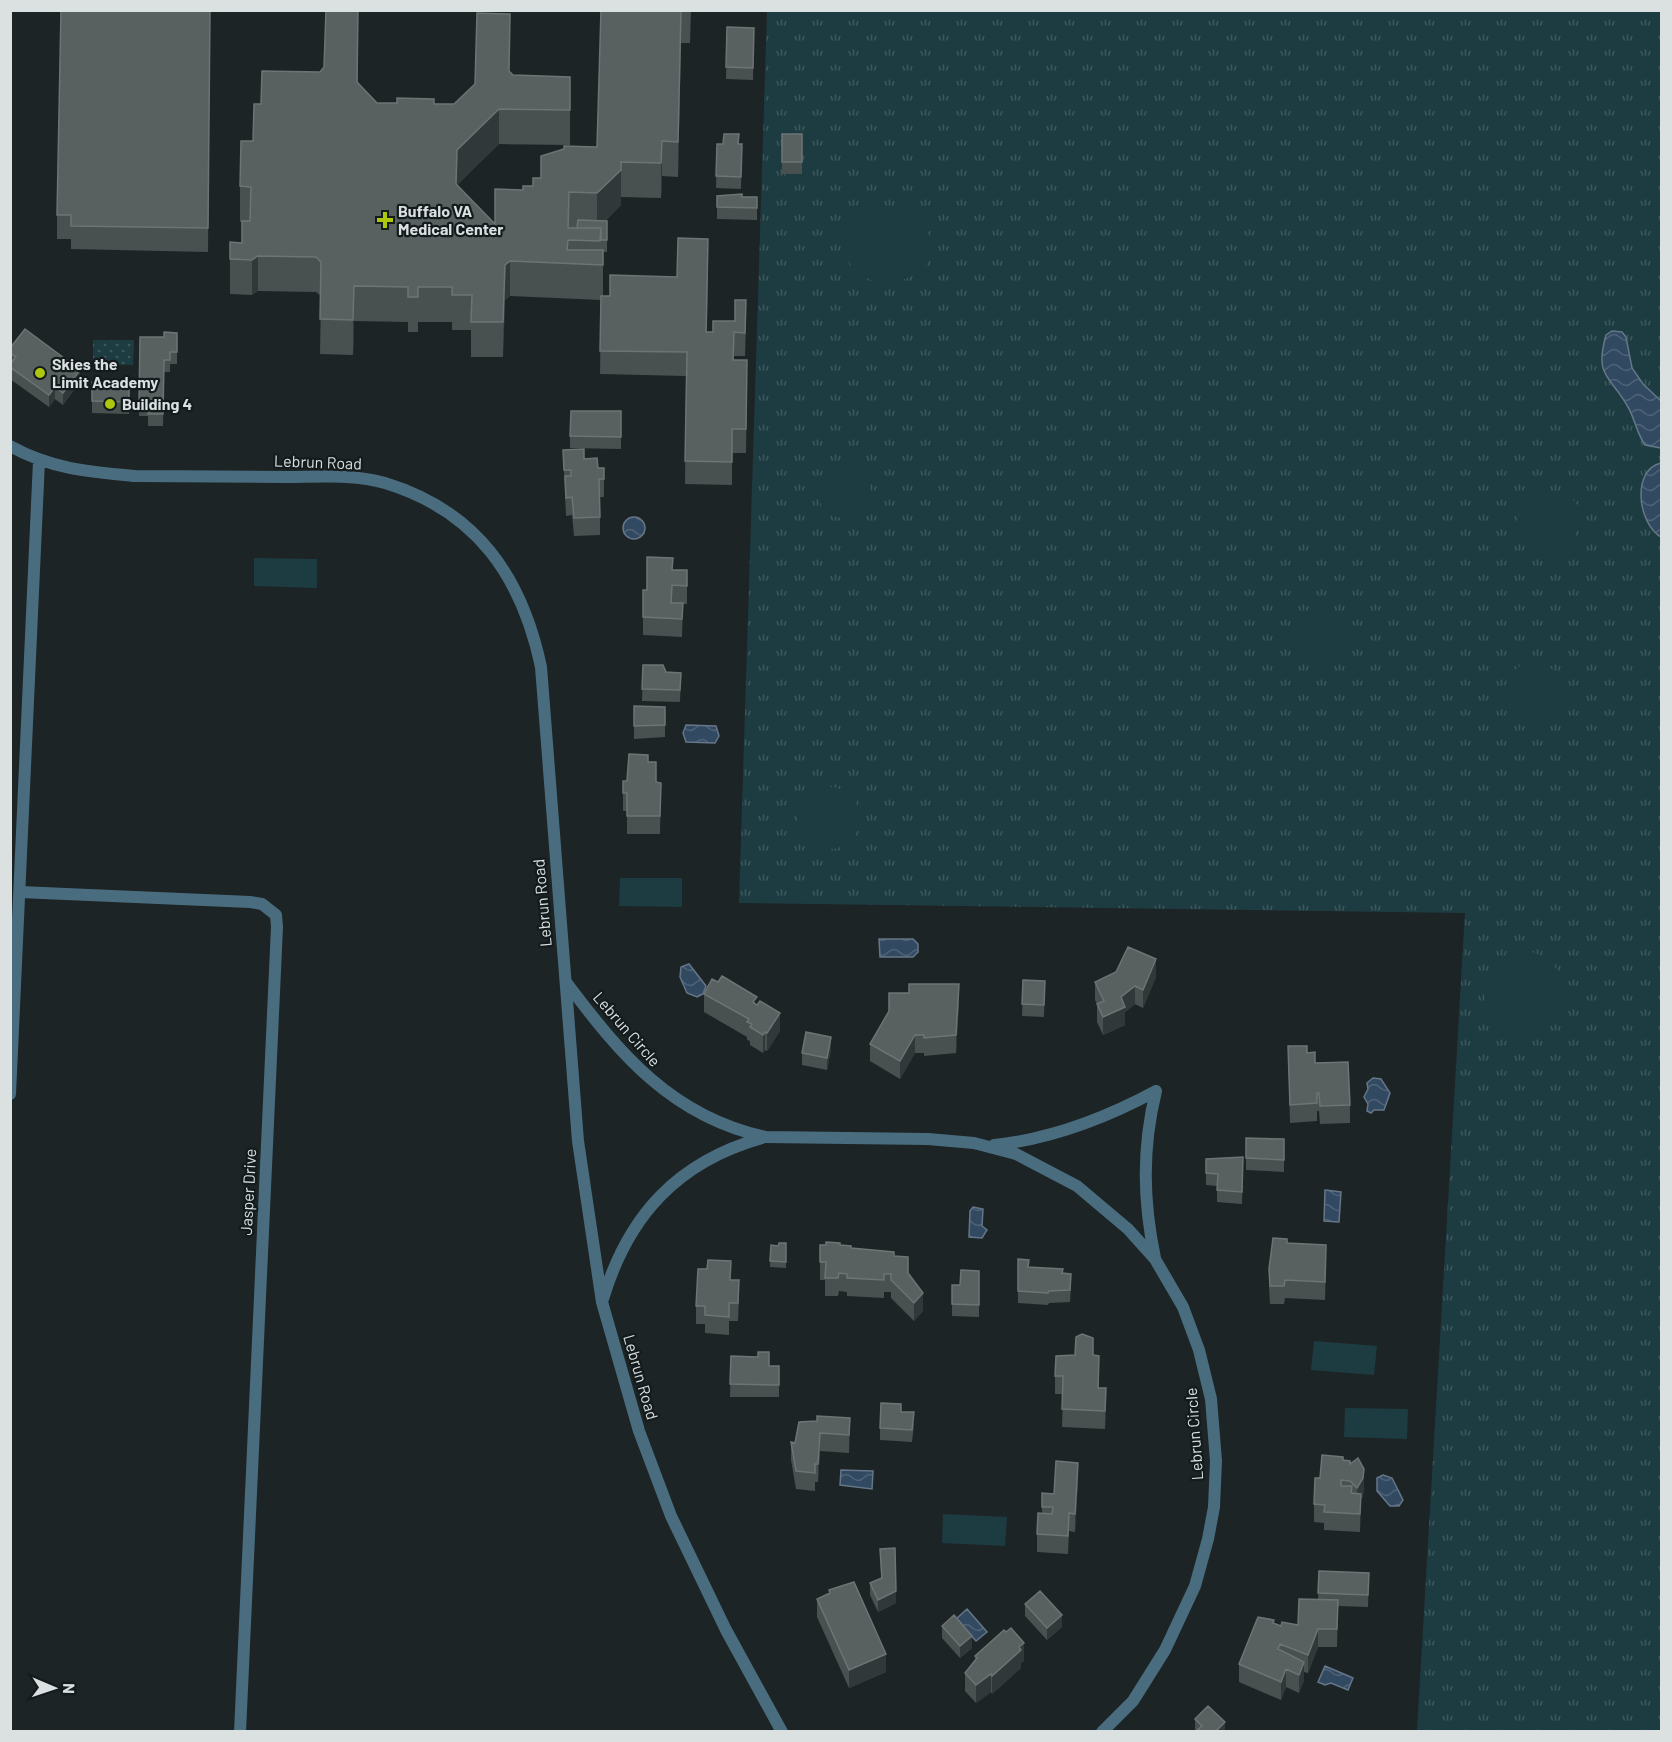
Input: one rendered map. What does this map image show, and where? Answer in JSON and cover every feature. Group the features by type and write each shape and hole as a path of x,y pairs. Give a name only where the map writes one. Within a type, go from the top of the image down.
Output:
{"street":[{"name":"Lebrun Road","path":"10,446 39,461 70,470 135,476 347,477 384,483 417,495 445,511 484,543 516,588 530,624 541,668 578,1142 602,1302 639,1431 671,1516 721,1621 784,1730"},
{"path":"10,1094 39,461"},
{"name":"Jasper Drive","path":"20,892 250,902 262,904 276,915 240,1731"},
{"name":"Lebrun Circle","path":"565,981 621,1053 653,1083 688,1107 746,1133 766,1137 928,1139 984,1146 1016,1154 1077,1186 1128,1229 1155,1259 1183,1307 1199,1350 1211,1399 1216,1461 1214,1507 1195,1586 1165,1650 1133,1701 1102,1731"},
{"name":"Lebrun Circle","path":"984,1146 1057,1135 1127,1107 1156,1091 1147,1135 1144,1169 1148,1223 1155,1259"},
{"name":"Lebrun Circle","path":"602,1302 610,1275 627,1238 653,1203 677,1179 700,1163 723,1152 766,1137"}],"green space":[{"path":"767,11 1661,11 1661,1731 1417,1731 1465,913 739,903"},
{"path":"878,208 907,214 922,224 928,232 931,252 929,260 920,271 898,281 879,282 862,276 850,264 845,250 846,234 857,220"},
{"path":"93,340 134,340 133,365 93,364"},
{"path":"844,466 854,468 862,474 868,482 870,492 868,502 862,510 854,516 844,518 834,516 826,510 820,502 818,492 820,482 826,474 834,468"},
{"path":"1543,493 1564,495 1580,509 1575,543 1565,552 1542,554 1530,550 1522,542 1518,532 1517,521 1521,510"},
{"path":"254,558 317,559 317,588 254,586"},
{"path":"1313,611 1325,611 1335,615 1343,623 1347,639 1343,655 1335,663 1325,667 1313,667 1303,663 1295,655 1291,645 1291,633 1295,623 1303,615"},
{"path":"1538,661 1554,670 1563,689 1559,711 1546,721 1520,716 1510,708 1504,695 1507,682 1514,671 1524,664"},
{"path":"829,787 846,792 851,796 855,801 860,818 855,835 851,840 846,844 829,849 812,844 807,840 803,835 798,818 803,801 807,796 812,792"},
{"path":"620,878 682,878 682,907 619,906"},
{"path":"1523,951 1540,955 1553,965 1561,978 1565,992 1564,1007 1557,1020 1545,1029 1526,1033 1510,1030 1498,1022 1489,1010 1484,996 1485,982 1491,969 1503,958"},
{"path":"1314,1341 1377,1346 1374,1375 1311,1370"},
{"path":"1345,1408 1408,1409 1407,1439 1344,1437"},
{"path":"943,1514 1007,1517 1005,1546 942,1543"}],"water":[{"path":"1612,331 1622,332 1626,337 1632,368 1643,384 1661,401 1661,448 1645,445 1628,407 1603,368 1602,359 1606,335"},
{"path":"1662,463 1661,537 1647,521 1641,498 1645,476 1651,468"},
{"path":"634,517 642,520 645,528 642,536 634,539 626,536 623,528 626,520"},
{"path":"686,725 716,726 719,736 715,743 686,742 683,733"},
{"path":"879,939 913,939 918,944 918,952 913,957 880,957"},
{"path":"689,964 706,986 703,994 697,997 687,993 680,977 681,967"},
{"path":"1373,1078 1381,1079 1390,1093 1384,1110 1374,1110 1371,1113 1367,1111 1368,1104 1364,1097 1368,1089 1367,1083"},
{"path":"1325,1190 1341,1192 1339,1222 1324,1221"},
{"path":"973,1207 983,1209 982,1226 987,1230 982,1238 969,1237 970,1211"},
{"path":"841,1470 873,1471 872,1489 840,1485"},
{"path":"1383,1475 1392,1478 1403,1500 1399,1506 1390,1506 1377,1491 1377,1478"},
{"path":"967,1609 987,1632 976,1641 956,1619"},
{"path":"1325,1666 1353,1678 1348,1690 1331,1683 1325,1685 1318,1682"}],"building":[{"path":"61,10 210,10 208,228 71,226 71,215 57,215"},
{"path":"326,10 358,10 357,82 377,103 397,103 397,98 434,99 434,104 454,104 475,84 477,13 510,14 509,71 513,75 570,77 570,110 499,109 457,150 456,184 495,224 495,189 523,190 523,186 533,186 533,178 541,178 541,156 564,149 564,146 597,147 601,10 681,10 678,142 662,141 661,163 621,162 621,170 597,193 569,192 568,228 601,228 600,241 568,240 567,250 603,250 603,265 510,261 505,265 503,322 471,322 472,295 452,295 452,287 418,287 418,297 408,297 408,287 354,286 353,320 320,319 321,262 316,257 258,256 252,260 230,259 230,242 242,243 242,221 250,221 251,187 240,186 241,141 253,141 254,104 261,104 262,71 320,72 324,67"},
{"path":"727,27 754,28 753,68 726,67"},
{"path":"724,134 739,134 738,144 742,144 741,177 716,176 717,144 723,144"},
{"path":"782,134 802,134 802,162 782,162"},
{"path":"742,194 742,197 757,197 757,208 717,207 717,196"},
{"path":"578,220 607,221 607,240 601,240 601,228 577,228"},
{"path":"678,238 708,239 706,332 713,332 713,321 735,321 735,300 746,300 745,333 734,332 733,360 747,360 746,429 732,429 732,462 685,461 687,352 600,351 601,296 610,296 610,275 677,277"},
{"name":"Skies the Limit Academy","path":"25,329 80,370 63,393 55,387 49,395 10,367 16,357 10,353 10,348"},
{"path":"164,332 177,333 177,352 170,352 170,360 164,360 163,414 148,414 148,404 139,404 140,337 164,337"},
{"path":"92,382 129,383 129,402 92,401"},
{"path":"571,411 621,411 621,437 570,436"},
{"path":"584,449 584,459 597,458 598,468 604,468 604,479 599,479 600,517 574,518 572,497 566,498 565,476 571,476 571,470 564,470 563,450"},
{"path":"647,557 673,558 672,570 687,570 687,586 672,585 671,603 683,603 682,619 643,617 643,590 647,590"},
{"path":"643,665 663,665 666,672 681,673 680,690 642,689"},
{"path":"634,706 665,707 665,725 634,726"},
{"path":"629,754 648,755 648,762 656,762 656,782 661,783 660,816 627,816 627,793 623,793 623,781 627,781"},
{"path":"1128,947 1156,959 1143,990 1135,986 1121,997 1125,1007 1103,1017 1097,1004 1104,1001 1095,982 1116,972"},
{"path":"722,976 757,997 753,1002 757,1005 760,1001 780,1013 767,1033 763,1035 750,1027 752,1024 747,1022 749,1019 704,994 712,979 718,982"},
{"path":"1023,980 1045,981 1044,1005 1022,1004"},
{"path":"909,984 959,984 956,1035 924,1038 924,1035 915,1035 900,1061 870,1044 889,1011 889,993 909,993"},
{"path":"806,1032 831,1037 827,1058 802,1053"},
{"path":"1288,1046 1307,1046 1307,1053 1315,1052 1315,1063 1348,1062 1350,1105 1320,1106 1319,1093 1317,1093 1317,1103 1290,1105"},
{"path":"1246,1138 1284,1139 1284,1160 1246,1158"},
{"path":"1243,1157 1242,1192 1217,1190 1218,1174 1206,1173 1206,1159"},
{"path":"1273,1238 1287,1239 1287,1243 1326,1245 1325,1282 1285,1280 1284,1286 1270,1286 1269,1269"},
{"path":"826,1242 840,1243 840,1245 851,1246 851,1248 894,1252 894,1256 908,1257 908,1273 923,1293 914,1303 891,1280 891,1274 884,1274 884,1280 847,1278 847,1274 839,1273 838,1278 825,1278 826,1262 820,1262 820,1245 826,1245"},
{"path":"779,1243 786,1243 786,1262 770,1261 771,1245 778,1246"},
{"path":"1018,1259 1029,1260 1028,1267 1063,1269 1062,1273 1071,1274 1070,1290 1049,1291 1048,1293 1018,1291"},
{"path":"708,1260 731,1261 730,1280 739,1280 738,1303 729,1303 729,1317 705,1315 705,1306 696,1306 698,1269 707,1269"},
{"path":"961,1270 979,1271 979,1305 952,1304 952,1285 960,1285"},
{"path":"1082,1334 1093,1338 1093,1355 1099,1356 1098,1388 1106,1388 1105,1411 1062,1409 1063,1376 1055,1376 1056,1356 1075,1355 1076,1337"},
{"path":"758,1352 769,1352 769,1366 779,1366 779,1385 730,1384 731,1356 758,1357"},
{"path":"881,1403 901,1404 901,1412 914,1412 912,1430 880,1428"},
{"path":"817,1416 850,1418 849,1435 820,1433 818,1464 815,1464 815,1473 796,1471 791,1442 795,1443 799,1422 817,1421"},
{"path":"1322,1455 1343,1457 1343,1460 1350,1461 1350,1464 1358,1458 1364,1469 1363,1478 1357,1488 1350,1481 1341,1480 1341,1486 1352,1486 1351,1493 1361,1494 1360,1514 1324,1512 1325,1505 1314,1504 1315,1478 1320,1478"},
{"path":"1056,1461 1078,1463 1075,1514 1069,1513 1068,1536 1037,1534 1038,1513 1052,1514 1053,1507 1042,1507 1042,1493 1054,1494"},
{"path":"895,1548 896,1591 878,1600 870,1583 882,1578 880,1549"},
{"path":"1319,1571 1369,1573 1368,1595 1318,1593"},
{"path":"854,1582 886,1654 849,1670 817,1599 830,1593 829,1590"},
{"path":"1040,1591 1062,1615 1047,1628 1025,1604"},
{"path":"1299,1599 1338,1600 1337,1629 1318,1629 1308,1655 1280,1644 1278,1649 1304,1662 1299,1675 1286,1669 1281,1682 1239,1664 1258,1617 1274,1620 1273,1623 1281,1626 1282,1622 1298,1625"},
{"path":"954,1615 972,1636 960,1646 942,1626"},
{"path":"1011,1628 1024,1643 1019,1647 1021,1650 992,1676 991,1674 976,1685 965,1673 977,1658 975,1656 1004,1630 1006,1632"},
{"path":"1208,1706 1225,1722 1216,1731 1196,1731 1202,1726 1195,1719"}],"place":[{"name":"Buffalo VA Medical Center","path":"385,220"},
{"name":"Skies the Limit Academy","path":"40,373"},
{"name":"Building 4","path":"110,404"}]}
